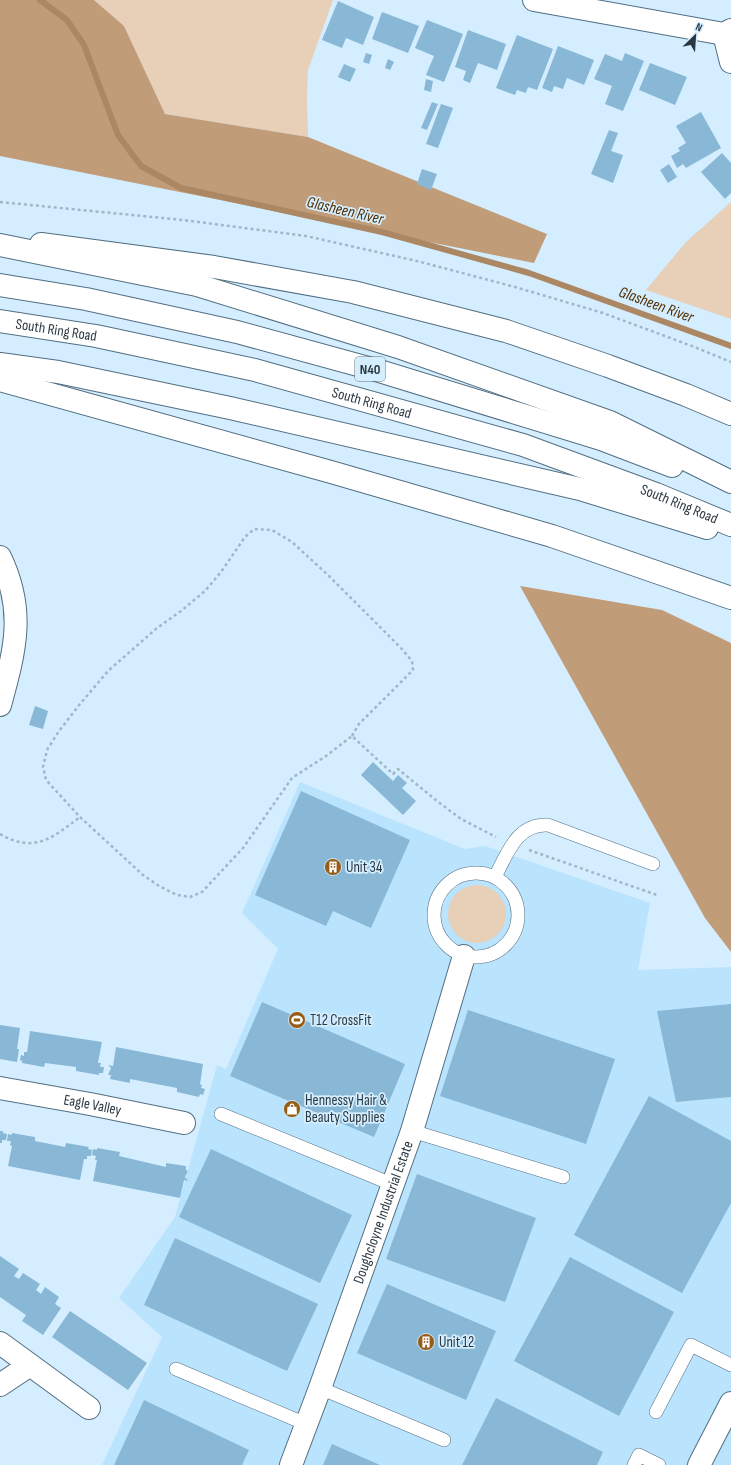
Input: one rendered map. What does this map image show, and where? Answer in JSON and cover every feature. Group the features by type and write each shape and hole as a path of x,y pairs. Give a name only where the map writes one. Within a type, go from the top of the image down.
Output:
{"main road":[{"path":"534,0 728,32 731,62"},
{"path":"0,239 214,267 353,292 506,331 608,366 686,395 731,414"},
{"path":"0,245 197,285 398,347 610,422 731,482"},
{"name":"N40","path":"0,285 86,299 237,332 354,364 601,439 731,489"},
{"name":"South Ring Road","path":"0,321 96,336 248,369 523,445 656,494 731,525"},
{"path":"0,364 58,372 230,408 580,489 731,536"},
{"path":"0,380 331,472 544,534 731,598"},
{"path":"0,557 8,573 16,611 14,652 0,705"},
{"name":"Doughcloyne Industrial Estate","path":"291,1465 394,1185 412,1131 464,956"},
{"name":"Eagle Valley","path":"0,1088 184,1123"},
{"path":"0,1343 89,1408"},
{"path":"0,1385 30,1365"},
{"path":"699,1465 731,1403"}],"lane":[{"path":"495,877 513,844 524,831 534,826 548,825 653,864"},
{"path":"467,873 481,873 495,877 506,885 514,896 518,910 518,924 513,937 504,947 492,955 478,957 464,956 452,950 442,940 435,927 434,914 436,900 443,888 454,879 467,873"},
{"path":"221,1114 394,1185"},
{"path":"412,1131 563,1177"},
{"path":"656,1412 691,1345 731,1365"},
{"path":"176,1369 306,1424"},
{"path":"320,1388 444,1440"},
{"path":"634,1465 639,1455 659,1465"}],"path":[{"path":"0,202 183,220 306,236 417,261 603,313 731,362"},
{"path":"254,529 272,530 292,542 328,575 401,648 412,661 413,670 359,724 352,736 326,756 292,778 243,848 202,892 190,897 177,895 159,886 143,875 80,817 46,780 42,767 47,750 59,731 108,671 157,628 181,611 205,590 221,572 245,537 254,529"},
{"path":"352,736 393,774 398,769 461,819 497,838 657,895"},
{"path":"0,834 22,844 37,844 56,835 80,817"}],"shaded area":[{"path":"0,0 94,0 124,26 165,114 308,137 547,234 534,263 0,156"},
{"path":"94,0 333,0 308,70 308,137 165,114 124,26"},
{"path":"731,202 731,319 646,290 686,242"},
{"path":"520,586 662,610 731,643 731,952 705,918"},
{"path":"300,782 465,849 485,846 650,903 638,970 731,967 731,1465 102,1465 162,1337 119,1298 175,1217 217,1065 226,1069 278,949 242,913"},
{"path":"471,885 483,885 498,893 506,908 506,920 498,935 483,943 471,943 456,935 448,920 448,908 456,893"}],"building":[{"path":"338,1 374,17 363,45 346,38 342,48 322,40"},
{"path":"382,12 419,26 408,53 372,39"},
{"path":"427,20 463,34 444,82 426,75 434,56 415,48"},
{"path":"468,30 506,44 497,70 478,63 470,83 463,80 466,71 455,67"},
{"path":"517,35 553,49 537,90 528,87 526,93 517,90 515,95 496,88"},
{"path":"558,46 594,60 584,85 567,78 563,89 554,86 552,92 542,88"},
{"path":"366,53 372,55 369,64 363,62"},
{"path":"625,53 644,61 623,111 605,104 612,86 594,79 605,54 622,61"},
{"path":"388,59 394,62 390,70 385,68"},
{"path":"650,63 687,77 675,105 639,90"},
{"path":"344,64 356,69 350,82 338,77"},
{"path":"426,79 433,81 431,92 424,90"},
{"path":"432,102 438,104 427,130 421,128"},
{"path":"441,104 453,108 438,148 426,144"},
{"path":"701,112 721,148 686,168 683,164 677,168 671,156 680,151 678,148 686,143 676,126"},
{"path":"609,130 618,133 611,151 623,155 613,183 591,174"},
{"path":"722,153 731,163 731,193 725,199 701,172"},
{"path":"669,164 677,177 668,183 660,170"},
{"path":"422,169 437,174 431,190 417,184"},
{"path":"35,706 48,711 43,729 29,725"},
{"path":"373,762 393,781 398,775 407,783 402,788 416,801 403,815 361,775"},
{"name":"Unit 34","path":"301,791 410,840 371,928 333,911 326,926 255,895"},
{"path":"262,1002 405,1064 374,1137 230,1076"},
{"path":"731,1004 731,1097 676,1102 657,1011"},
{"path":"468,1010 615,1059 586,1144 440,1096"},
{"path":"0,1025 20,1028 17,1062 0,1059"},
{"path":"30,1031 102,1042 98,1063 101,1063 100,1067 104,1067 103,1073 99,1073 99,1075 76,1071 76,1067 45,1063 44,1067 22,1063 20,1060 21,1055 24,1056 24,1052 27,1052"},
{"path":"116,1047 203,1064 200,1084 202,1085 201,1088 205,1089 203,1095 200,1094 199,1097 177,1092 177,1088 130,1079 130,1083 110,1079 111,1075 108,1075 111,1068 108,1065 113,1066"},
{"path":"649,1096 731,1141 731,1203 682,1293 574,1235"},
{"path":"0,1131 7,1134 6,1140 2,1140 2,1143 0,1143"},
{"path":"12,1133 35,1137 35,1141 65,1147 66,1143 89,1147 88,1149 92,1150 91,1156 87,1156 87,1159 84,1159 80,1180 8,1166 12,1146 10,1145 11,1141 7,1141 8,1134 12,1135"},
{"path":"97,1148 120,1152 119,1156 166,1167 166,1163 186,1166 186,1170 188,1171 185,1177 188,1181 184,1180 180,1198 93,1181 97,1160 95,1160 96,1156 92,1155 93,1149 97,1150"},
{"path":"211,1149 352,1215 320,1283 179,1217"},
{"path":"417,1174 536,1218 505,1302 386,1259"},
{"path":"175,1238 318,1304 287,1371 144,1305"},
{"path":"0,1256 19,1269 14,1276 19,1279 23,1273 40,1284 36,1290 41,1294 45,1287 59,1297 55,1304 61,1308 43,1335 22,1321 26,1315 0,1297"},
{"path":"570,1257 674,1312 619,1416 514,1361"},
{"name":"Unit 12","path":"387,1284 496,1331 466,1400 357,1353"},
{"path":"70,1311 147,1363 128,1390 52,1337"},
{"path":"496,1398 603,1452 597,1465 462,1465"},
{"path":"144,1400 249,1450 242,1465 114,1465"},
{"path":"332,1444 380,1465 323,1465"}],"waterway":[{"name":"Glasheen River","path":"40,0 67,20 84,45 118,135 141,166 181,188 382,232 529,273 731,346"}],"place":[{"name":"Unit 34","path":"333,867"},
{"name":"T12 CrossFit","path":"297,1020"},
{"name":"Hennessy Hair & Beauty Supplies","path":"292,1109"},
{"name":"Unit 12","path":"426,1342"}]}
